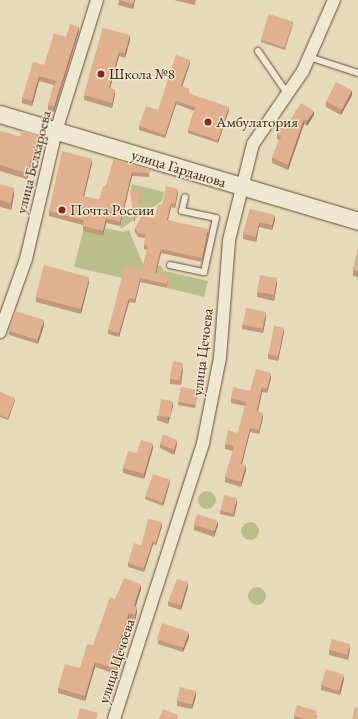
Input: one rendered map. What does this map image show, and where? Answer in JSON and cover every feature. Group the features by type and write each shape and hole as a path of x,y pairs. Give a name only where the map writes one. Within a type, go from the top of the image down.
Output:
{"street":[{"name":"улица Белхароева","path":"0,332 26,259 56,131 97,0"},
{"name":"улица Цечоева","path":"114,719 203,442 212,404 220,358 229,240 241,187 253,144 309,57 334,0"},
{"name":"улица Гарданова","path":"0,114 358,221"}],"lane":[{"path":"258,51 287,93"},
{"path":"309,57 358,73"},
{"path":"170,265 207,273 216,218 182,210 185,197"}],"green space":[{"path":"132,184 164,192 162,201 122,228 120,228 124,211 125,216 136,218 141,196 130,193"},
{"path":"105,228 123,232 129,230 145,269 123,278 74,267 83,231 103,236"},
{"path":"155,265 161,266 164,271 208,281 204,297 167,288 169,280 149,276"},
{"path":"203,491 211,491 216,496 214,507 211,509 203,509 198,504 198,496"},
{"path":"246,522 254,522 259,527 257,538 254,540 246,540 241,535 241,527"},
{"path":"253,587 261,587 266,592 264,603 261,605 253,605 248,600 248,592"}],"building":[{"path":"119,0 134,0 133,4"},
{"path":"269,14 293,22 284,47 261,40"},
{"path":"70,24 79,27 54,107 48,105 56,81 39,76 32,101 22,98 33,62 44,65 54,33 66,37"},
{"name":"Школа №8","path":"103,28 130,35 125,53 119,52 109,88 115,89 112,103 84,95"},
{"path":"176,55 190,60 181,86 190,89 188,93 229,107 218,140 188,130 195,107 176,101 165,135 139,126 146,106 158,110"},
{"path":"336,82 352,90 342,110 326,102"},
{"path":"301,103 314,111 307,121 304,119 288,165 272,158 281,136 277,134 281,123 287,125"},
{"path":"22,130 38,135 27,173 0,165 0,131 20,137"},
{"path":"62,151 92,159 83,196 99,200 103,186 106,186 114,159 150,169 149,173 132,172 120,222 106,218 103,231 83,226 84,220 49,211"},
{"path":"0,184 14,188 11,203 0,200"},
{"path":"166,186 178,189 175,204 171,203 167,220 208,229 202,258 161,249 155,273 169,276 167,284 140,278 135,299 129,298 119,333 108,330 125,266 142,270 148,246 144,245 146,234 138,233 135,228 142,215 155,218 158,204 162,205"},
{"path":"130,190 141,193 134,220"},
{"path":"250,209 275,215 272,225 259,222 256,237 243,234"},
{"path":"358,248 358,271 353,270"},
{"path":"44,265 89,277 81,309 35,297"},
{"path":"260,275 277,278 274,295 257,292"},
{"path":"246,308 266,312 262,329 243,325"},
{"path":"15,311 44,320 38,340 9,331"},
{"path":"274,326 284,328 278,356 268,354"},
{"path":"173,361 183,363 179,381 170,379"},
{"path":"256,369 271,373 267,389 262,387 257,411 263,413 259,430 250,428 241,464 246,465 241,482 225,477 234,446 225,444 228,430 238,433 246,402 231,398 233,387 250,391"},
{"path":"181,387 198,390 195,405 178,402"},
{"path":"0,392 15,398 8,418 0,415"},
{"path":"161,399 173,401 170,418 158,416"},
{"path":"163,434 177,440 174,450 160,444"},
{"path":"141,440 153,443 144,474 123,468 128,451 137,453"},
{"path":"153,474 170,480 162,503 145,497"},
{"path":"224,495 237,498 233,514 220,511"},
{"path":"197,514 218,521 215,531 194,524"},
{"path":"148,519 162,522 156,542 153,541 144,568 128,563 134,543 141,546"},
{"path":"124,578 141,584 134,606 137,607 135,615 129,613 116,652 122,654 116,669 95,662 85,696 58,688 65,664 80,668 87,644 93,645 110,597 115,599"},
{"path":"177,579 188,582 181,605 168,602"},
{"path":"162,623 189,632 183,648 157,639"},
{"path":"332,639 350,644 347,655 329,650"},
{"path":"326,669 344,675 339,691 321,685"},
{"path":"180,687 196,691 192,704 177,701"},
{"path":"297,705 317,711 315,719 305,719 294,716"},
{"path":"355,707 358,708 358,719 352,719"},
{"path":"80,708 98,713 96,719 77,719"},
{"path":"163,709 178,715 177,719 159,719"}],"place":[{"name":"Школа №8","path":"101,74"},
{"name":"Амбулатория","path":"208,122"},
{"name":"Почта России","path":"62,210"}]}
